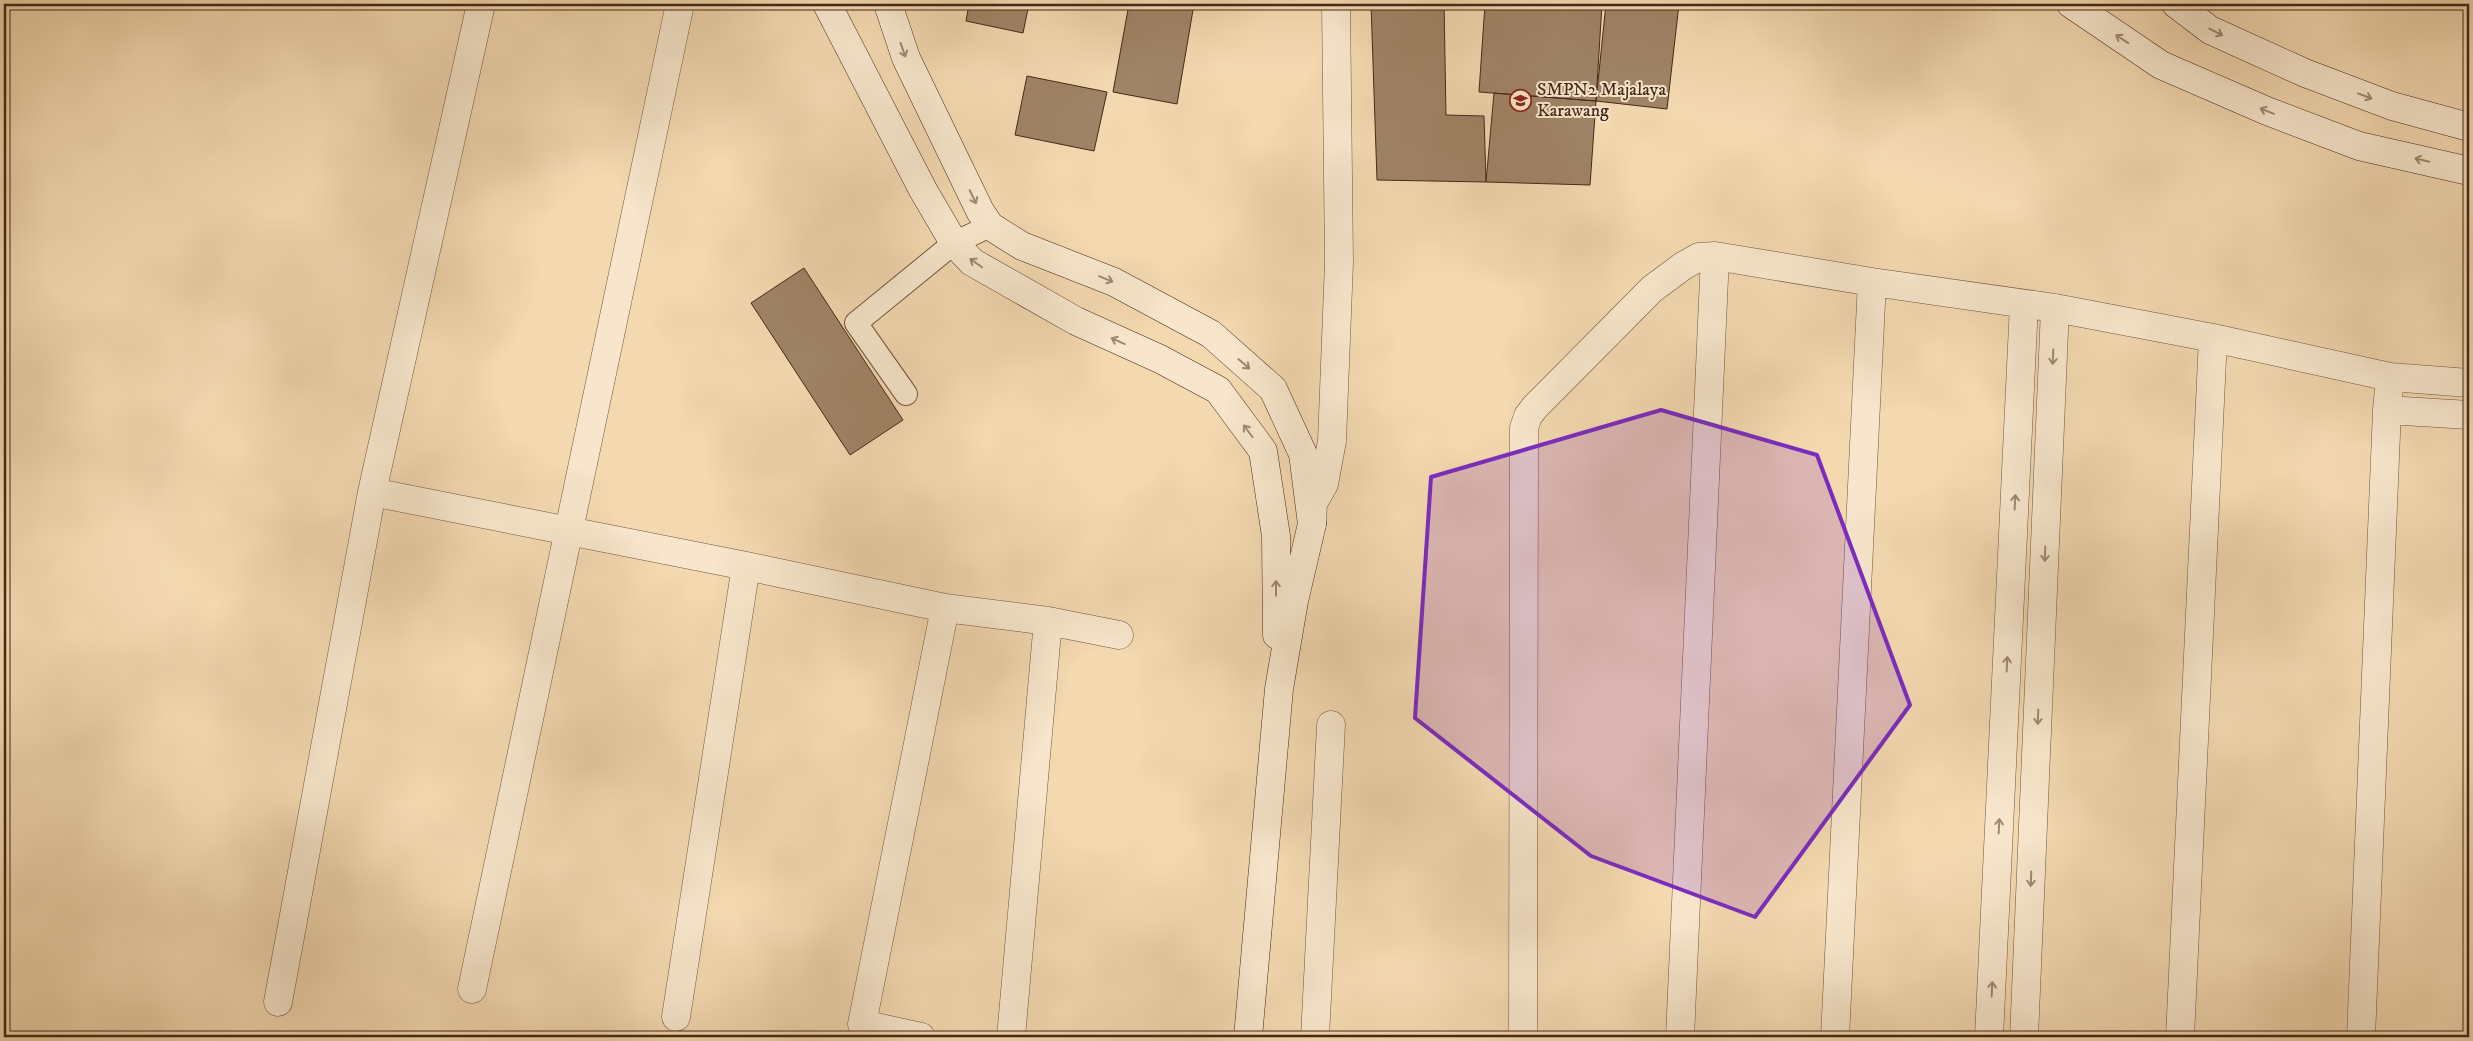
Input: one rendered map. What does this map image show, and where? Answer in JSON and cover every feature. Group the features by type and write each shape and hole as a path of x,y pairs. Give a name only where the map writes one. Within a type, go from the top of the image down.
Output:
{"street":[{"path":"278,1002 372,492 480,4"},
{"path":"472,989 680,4"},
{"path":"827,4 923,190 954,243 972,262 1076,322 1160,359 1218,390 1263,451 1276,536 1279,689"},
{"path":"888,4 906,58 990,226 1022,246 1114,282 1211,334 1273,389 1302,454 1312,524"},
{"path":"1248,1037 1279,689 1294,602 1312,524 1313,503 1324,484 1332,441 1339,262 1336,4"},
{"path":"2071,4 2162,65 2267,112 2359,146 2469,171"},
{"path":"2176,4 2210,30 2306,74 2392,106 2469,127"},
{"path":"1680,1037 1715,256"},
{"path":"1523,1037 1524,428 1528,416 1535,407 1652,289 1691,261 1699,257 1715,256 1872,282 2055,308 2213,338 2390,377 2469,383"},
{"path":"1835,1037 1872,282"},
{"path":"1989,1037 2024,304"},
{"path":"2024,1037 2055,308"},
{"path":"2180,1037 2213,338"},
{"path":"2361,1037 2387,410 2390,377"},
{"path":"2387,410 2469,415"},
{"path":"372,492 746,566 945,608 1048,621 1118,634"},
{"path":"676,1017 746,566"},
{"path":"921,1037 862,1024 945,608"},
{"path":"1010,1037 1048,621"},
{"path":"1315,1037 1331,725"}],"lane":[{"path":"906,394 856,323 954,243 990,226"}],"highlighted area":[{"path":"1661,410 1817,455 1910,705 1755,917 1591,856 1415,718 1431,477"}],"building":[{"path":"969,4 1029,4 1023,33 966,21"},
{"path":"1129,4 1194,4 1177,104 1113,92"},
{"path":"1371,4 1444,4 1446,115 1484,116 1486,182 1377,180"},
{"path":"1485,4 1602,4 1596,101 1479,92"},
{"path":"1606,4 1679,4 1667,109 1596,101"},
{"path":"1027,76 1107,92 1094,151 1015,135"},
{"path":"1494,93 1596,101 1590,185 1486,182"},
{"path":"804,268 903,420 850,455 751,303"}],"place":[{"name":"SMPN2 Majalaya Karawang","path":"1521,100"}]}
